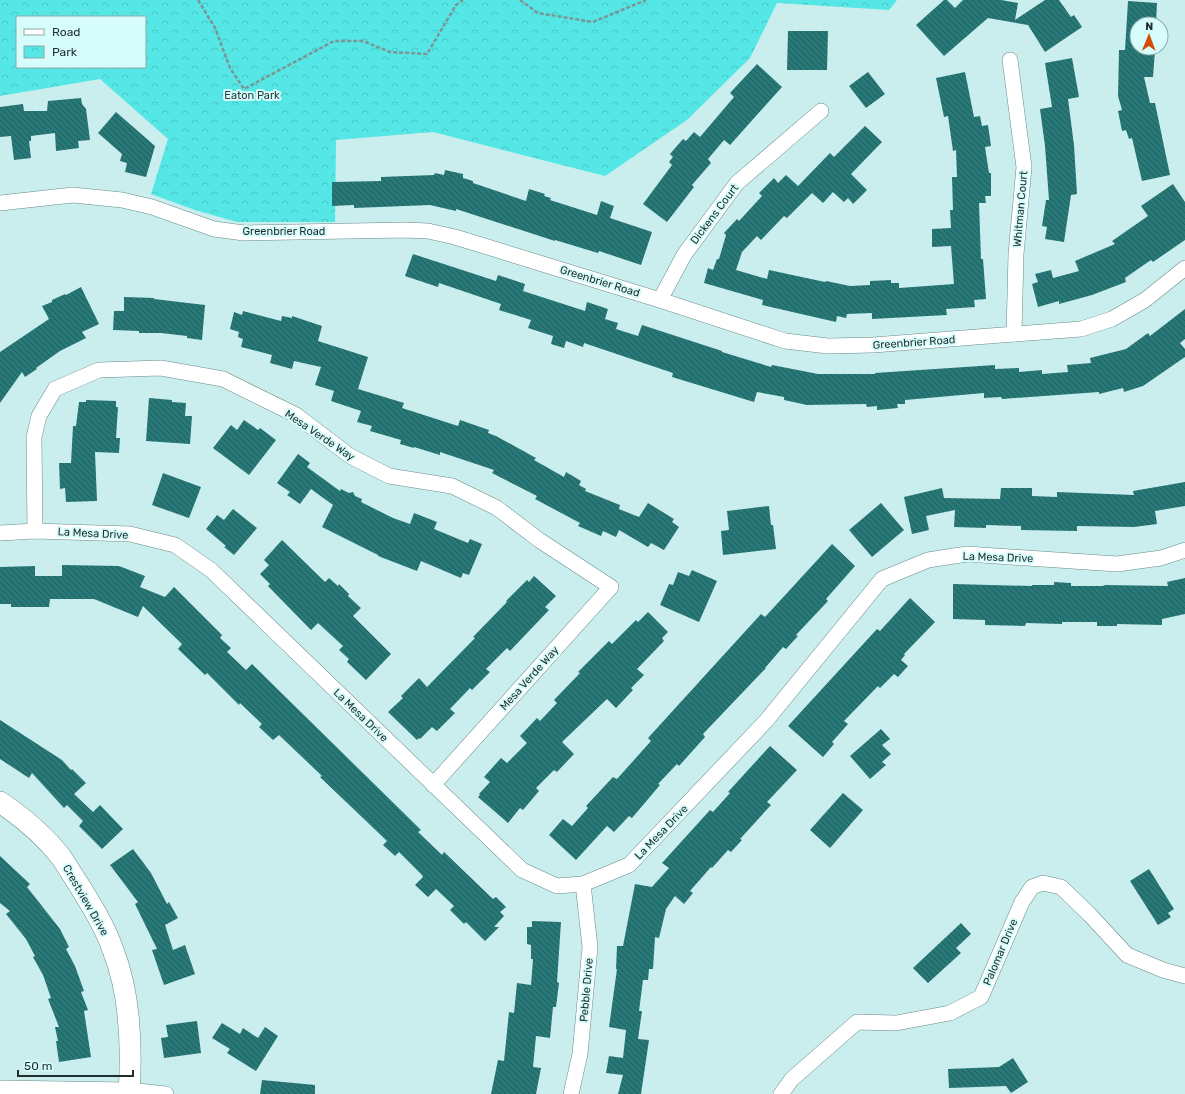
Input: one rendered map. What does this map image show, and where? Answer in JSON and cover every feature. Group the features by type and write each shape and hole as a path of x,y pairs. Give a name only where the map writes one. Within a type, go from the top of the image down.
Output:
{"main road":[{"name":"Crestview Drive","path":"0,802 17,814 40,834 61,857 98,917 114,950 124,985 130,1038 129,1092"}],"street":[{"name":"Whitman Court","path":"1010,60 1024,167 1016,254 1014,334"},
{"name":"Dickens Court","path":"660,300 684,255 737,183 821,111"},
{"name":"Greenbrier Road","path":"0,203 73,195 122,200 152,207 214,229 244,233 405,230 428,231 455,236 785,341 828,346 873,345 1081,329 1112,319 1145,300 1185,268"},
{"name":"Mesa Verde Way","path":"35,531 34,437 39,416 55,389 99,370 161,368 223,379 296,415 350,456 390,476 452,486 497,508 545,544 611,587 433,785"},
{"name":"La Mesa Drive","path":"0,533 35,531 130,534 175,546 211,570 522,870 557,886 583,884 629,865 766,721 882,579 928,560 967,554 1117,564 1161,558 1185,550"},
{"name":"Palomar Drive","path":"781,1094 792,1079 857,1022 896,1023 950,1013 981,997 1022,902 1032,887 1043,883 1061,887 1090,915 1127,955 1163,970 1185,976"},
{"name":"Pebble Drive","path":"570,1094 580,1054 590,947 583,884"},
{"path":"0,1088 166,1094"}],"path":[{"path":"198,0 215,28 230,68 244,89 334,41 363,41 390,52 427,54 456,6 463,0"},
{"path":"520,0 538,13 593,22 646,0"}],"green space":[{"name":"Eaton Park","path":"0,0 897,0 889,10 777,3 750,58 687,120 605,176 433,132 336,140 335,222 237,222 195,210 151,194 168,139 100,79 0,96"}],"building":[{"path":"944,0 947,0 955,8 963,0 1001,0 1018,3 1015,20 1045,0 1059,0 1071,17 1074,15 1082,27 1045,52 1028,25 988,18 944,56 916,25"},
{"path":"1128,1 1157,3 1156,16 1129,16 1129,56 1155,56 1153,77 1144,77 1150,103 1155,103 1170,175 1142,181 1132,138 1129,139 1126,130 1122,131 1118,111 1122,110 1118,96 1119,50 1125,50"},
{"path":"788,31 828,31 827,70 787,70"},
{"path":"1072,58 1079,97 1068,99 1074,145 1077,194 1071,195 1064,242 1045,239 1047,227 1042,226 1046,200 1049,200 1045,146 1040,109 1052,107 1045,63"},
{"path":"757,64 782,87 730,145 724,140 708,159 711,163 692,185 694,187 667,222 643,204 672,165 669,162 673,157 670,154 683,139 686,141 694,132 700,137 734,97 730,93"},
{"path":"868,72 885,94 866,108 849,86"},
{"path":"965,72 974,117 980,116 982,126 988,125 991,146 985,147 989,173 991,173 991,196 985,196 986,203 979,203 981,259 983,259 986,299 974,300 975,307 946,309 947,315 872,319 872,313 847,314 846,318 837,316 836,322 762,305 763,300 704,283 708,268 713,270 717,259 719,259 726,235 724,233 737,219 739,221 762,196 759,193 774,178 778,183 786,175 798,186 830,153 834,157 865,126 882,142 851,174 867,190 853,204 848,198 844,202 833,192 823,203 812,193 787,218 784,216 761,240 757,236 742,252 736,270 767,279 769,270 850,286 870,285 870,281 891,280 891,283 899,283 899,288 954,284 951,246 932,247 932,229 951,228 950,210 953,210 952,177 957,177 956,150 953,151 948,116 944,117 936,78"},
{"path":"81,98 82,104 86,109 90,140 78,141 79,148 56,151 55,133 31,136 31,141 29,141 31,158 14,160 11,136 0,137 0,107 23,104 24,111 47,111 48,101"},
{"path":"116,112 155,146 146,177 125,172 127,163 120,161 122,154 98,133"},
{"path":"445,170 463,174 463,178 473,181 473,183 526,201 529,189 545,194 544,196 551,198 550,200 597,215 601,201 614,206 610,218 652,232 641,265 599,251 598,253 555,241 456,209 456,211 430,205 354,208 354,205 332,206 332,182 381,181 381,177 434,175 435,173 444,175"},
{"path":"1173,184 1185,202 1185,240 1153,262 1151,260 1125,278 1126,282 1092,295 1059,304 1059,301 1038,307 1032,284 1038,282 1035,274 1051,270 1053,278 1079,271 1075,261 1115,244 1112,241 1148,216 1141,206"},
{"path":"413,254 496,281 498,275 525,284 523,291 585,311 587,302 608,309 605,319 618,323 616,329 638,336 642,325 771,367 772,365 818,374 875,374 995,365 995,369 1019,368 1019,372 1042,370 1042,374 1068,372 1067,365 1091,363 1090,358 1126,349 1148,333 1150,336 1185,309 1185,339 1180,343 1185,349 1185,357 1143,386 1124,392 1123,388 1099,394 1099,392 1002,399 1001,397 984,398 984,393 905,400 905,404 897,404 898,408 877,410 877,406 867,407 866,404 807,405 784,400 784,397 757,392 754,402 672,377 673,373 584,343 583,347 566,341 564,348 551,344 553,336 528,328 531,320 499,310 501,304 439,283 438,287 405,276"},
{"path":"81,287 99,324 82,332 86,338 60,351 25,377 22,372 0,403 0,352 49,319 42,306"},
{"path":"124,297 154,298 205,305 202,340 187,338 187,336 161,333 139,333 139,331 113,330 114,311 124,311"},
{"path":"243,311 281,321 282,316 292,318 292,316 322,326 318,341 368,357 358,389 404,403 402,408 458,426 460,420 489,430 488,433 536,458 534,460 564,477 566,472 581,481 579,485 586,489 585,491 620,505 619,509 639,517 648,503 674,519 672,522 679,527 664,550 651,543 648,547 619,530 616,537 603,531 601,536 578,526 580,523 535,499 537,496 492,473 494,470 440,452 440,455 400,444 401,440 370,431 372,426 357,422 361,411 331,401 334,391 315,385 321,367 294,361 292,369 270,363 272,355 241,347 243,339 238,337 239,332 230,329 234,312 242,315"},
{"path":"149,398 186,403 185,416 192,416 190,444 146,441"},
{"path":"86,400 116,401 116,407 118,407 116,438 120,438 119,453 95,452 97,501 66,502 65,488 60,489 59,463 71,463 73,426 76,426 79,402 86,402"},
{"path":"244,420 258,430 260,428 276,440 249,475 213,448 231,425 237,430"},
{"path":"298,454 310,463 307,467 340,491 341,489 349,493 353,492 355,496 362,499 361,502 393,518 410,524 414,513 437,522 434,529 468,543 470,539 482,544 469,575 463,573 461,578 421,561 417,571 378,556 322,527 333,505 311,489 300,504 287,495 290,492 277,483"},
{"path":"163,473 201,487 189,518 152,505"},
{"path":"1185,482 1185,506 1155,511 1157,524 1134,527 1077,526 1077,531 1021,530 1021,526 986,525 986,528 954,527 955,510 926,516 929,530 912,534 904,497 942,488 944,498 1000,499 1001,488 1032,488 1032,496 1057,497 1057,492 1134,495 1133,491"},
{"path":"881,503 904,530 872,557 849,530"},
{"path":"769,506 776,549 723,555 721,531 729,530 727,511"},
{"path":"233,509 257,528 234,555 206,529 217,515 224,520"},
{"path":"282,540 325,582 329,578 338,586 339,584 349,594 348,596 361,608 353,616 391,654 366,680 347,662 349,659 339,650 343,646 318,623 311,630 268,586 270,584 260,574 269,565 264,560"},
{"path":"832,544 855,566 826,599 828,601 796,635 798,636 786,649 783,647 766,668 703,734 705,737 679,766 677,764 658,784 660,785 632,818 629,816 614,832 607,826 576,860 549,835 563,819 572,826 588,808 586,806 613,777 617,779 651,741 648,738 761,614 765,617"},
{"path":"62,565 119,566 145,576 140,587 165,597 174,587 222,635 220,638 231,648 227,652 246,670 252,664 421,830 418,832 442,855 444,852 493,899 496,897 506,907 500,912 504,916 494,927 499,927 485,941 466,922 464,924 450,910 454,906 436,889 428,897 415,885 423,877 422,875 399,852 395,856 383,845 387,841 320,777 322,776 279,735 273,740 259,727 262,724 240,703 239,705 207,673 205,675 178,649 182,644 143,606 138,617 94,599 50,599 49,607 11,607 11,604 0,604 0,567 35,566 35,576 62,576"},
{"path":"692,570 717,581 699,622 660,605 669,584 673,585 678,572 689,576"},
{"path":"534,576 556,596 545,607 549,610 510,651 507,648 486,669 490,672 472,690 470,688 450,709 455,713 437,731 432,727 420,739 419,738 417,740 388,712 403,698 401,696 419,678 427,687 475,638 473,637 507,602 506,601 527,580 529,582"},
{"path":"1185,578 1185,614 1162,619 1162,625 1117,624 1117,626 1097,626 1097,622 1062,622 1062,624 1026,623 1025,626 985,625 985,620 953,619 953,584 1032,586 1054,585 1054,582 1071,583 1071,586 1168,586 1167,582"},
{"path":"910,598 935,622 904,654 905,655 901,660 908,666 898,677 894,674 880,688 878,686 844,721 848,724 832,742 834,744 823,757 788,726 877,629 880,631"},
{"path":"648,612 668,632 662,638 664,641 637,669 644,675 631,688 633,690 616,708 607,699 562,742 574,754 557,772 554,770 536,788 539,791 523,810 520,808 508,823 478,797 490,782 484,777 501,758 507,763 527,743 520,736 537,718 540,721 557,703 554,700 580,673 578,672 609,641 612,644 636,620 638,622"},
{"path":"0,720 62,760 86,783 74,794 93,812 100,805 123,829 102,849 79,826 83,821 67,805 64,808 32,773 29,778 0,759"},
{"path":"881,729 890,739 882,745 891,754 882,762 886,765 870,779 850,756"},
{"path":"770,746 797,770 767,802 771,805 740,839 742,840 731,852 728,850 690,891 693,893 684,904 675,896 666,909 659,938 655,937 653,969 649,969 648,980 643,980 639,1011 642,1011 638,1039 649,1040 641,1094 618,1094 623,1075 606,1073 609,1056 623,1058 626,1030 609,1027 617,969 617,946 623,946 635,884 652,887 669,868 662,863 710,810 713,812 730,793 728,792"},
{"path":"843,793 863,810 830,848 810,830"},
{"path":"133,849 151,873 167,904 169,902 178,918 165,925 173,950 185,945 195,974 164,985 152,950 157,949 135,904 138,902 110,865"},
{"path":"0,856 30,884 27,887 60,929 69,947 66,949 75,966 84,991 81,992 88,1010 84,1011 91,1057 59,1062 56,1041 58,1041 55,1027 59,1027 48,999 51,998 43,975 33,957 35,956 26,939 6,914 10,911 0,903"},
{"path":"1149,869 1174,909 1168,913 1171,917 1158,925 1130,881"},
{"path":"532,921 561,922 557,982 559,983 556,1007 553,1007 550,1038 536,1036 533,1067 541,1068 536,1094 491,1094 498,1060 504,1061 509,1012 514,1013 517,983 531,985 533,959 531,959 531,945 527,944 527,927 532,927"},
{"path":"961,923 971,934 956,948 961,953 928,983 913,968"},
{"path":"197,1021 201,1053 164,1058 161,1038 168,1037 166,1025"},
{"path":"222,1023 240,1034 243,1028 258,1038 265,1027 278,1036 256,1071 227,1053 230,1049 212,1038"},
{"path":"1013,1058 1028,1082 1011,1093 1006,1086 949,1088 948,1069 999,1067"},
{"path":"262,1080 315,1085 315,1094 260,1094"}]}
